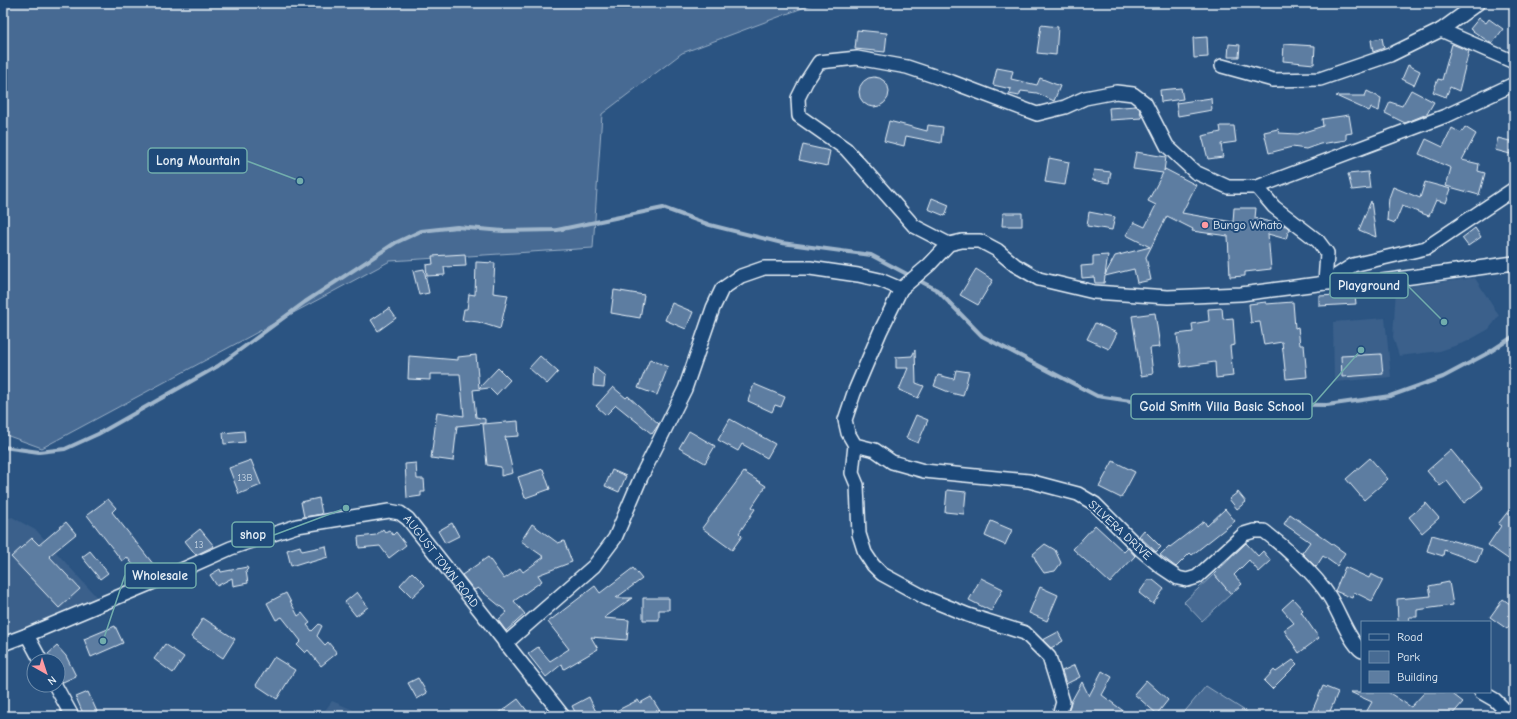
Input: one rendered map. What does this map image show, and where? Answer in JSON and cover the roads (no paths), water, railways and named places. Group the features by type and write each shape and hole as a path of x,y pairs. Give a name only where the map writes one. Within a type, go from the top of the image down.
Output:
{"street":[{"path":"1222,66 1274,80 1320,79 1390,55 1442,30 1478,3"},
{"path":"1442,30 1514,62"},
{"path":"949,244 914,226 846,149 799,116 798,98 819,62 857,58 907,67 1037,114 1065,107 1085,98 1116,92 1133,94 1145,103 1167,146 1195,172 1228,187 1257,187 1448,115 1514,84"},
{"path":"1257,187 1274,207 1318,242 1326,253 1325,283"},
{"path":"1325,283 1353,265 1426,248 1514,189"},
{"path":"1059,716 1063,702 1049,657 1025,633 968,615 926,598 882,574 873,565 866,553 859,534 856,485 852,473 855,446 848,433 845,420 854,393 880,332 905,285 929,265 949,244 962,241 980,242 997,250 1015,265 1039,279 1094,292 1168,297 1241,294 1325,283 1375,282 1514,264"},
{"path":"505,644 589,570 615,538 641,477 685,389 713,308 722,289 741,276 764,268 810,268 858,275 905,285"},
{"name":"SILVERA DRIVE","path":"855,446 875,450 892,462 924,470 1029,481 1078,494 1095,504 1141,550 1160,566 1178,578 1187,580 1197,577 1244,534 1254,531 1264,531 1303,566 1329,595 1346,628 1361,650"},
{"name":"AUGUST TOWN ROAD","path":"3,644 231,548 297,526 389,511 400,513 408,519 563,716"},
{"path":"27,635 37,653"},
{"path":"59,693 72,716"},
{"path":"1483,693 1494,700 1511,716"}],"waterway":[{"path":"3,447 39,452 65,449 98,434 218,366 305,302 395,243 421,231 457,227 503,231 557,230 663,208 710,225 782,243 871,255 937,290 982,336 1097,396 1185,409 1254,404 1327,405 1390,396 1443,377 1488,353 1514,336"}],"place":[{"name":"Long Mountain","path":"300,181"},
{"name":"Bungo Whato","path":"1205,225"},
{"name":"Playground","path":"1444,322"},
{"name":"Gold Smith Villa Basic School","path":"1361,350"},
{"name":"shop","path":"346,508"},
{"name":"Wholesale","path":"103,641"}]}
